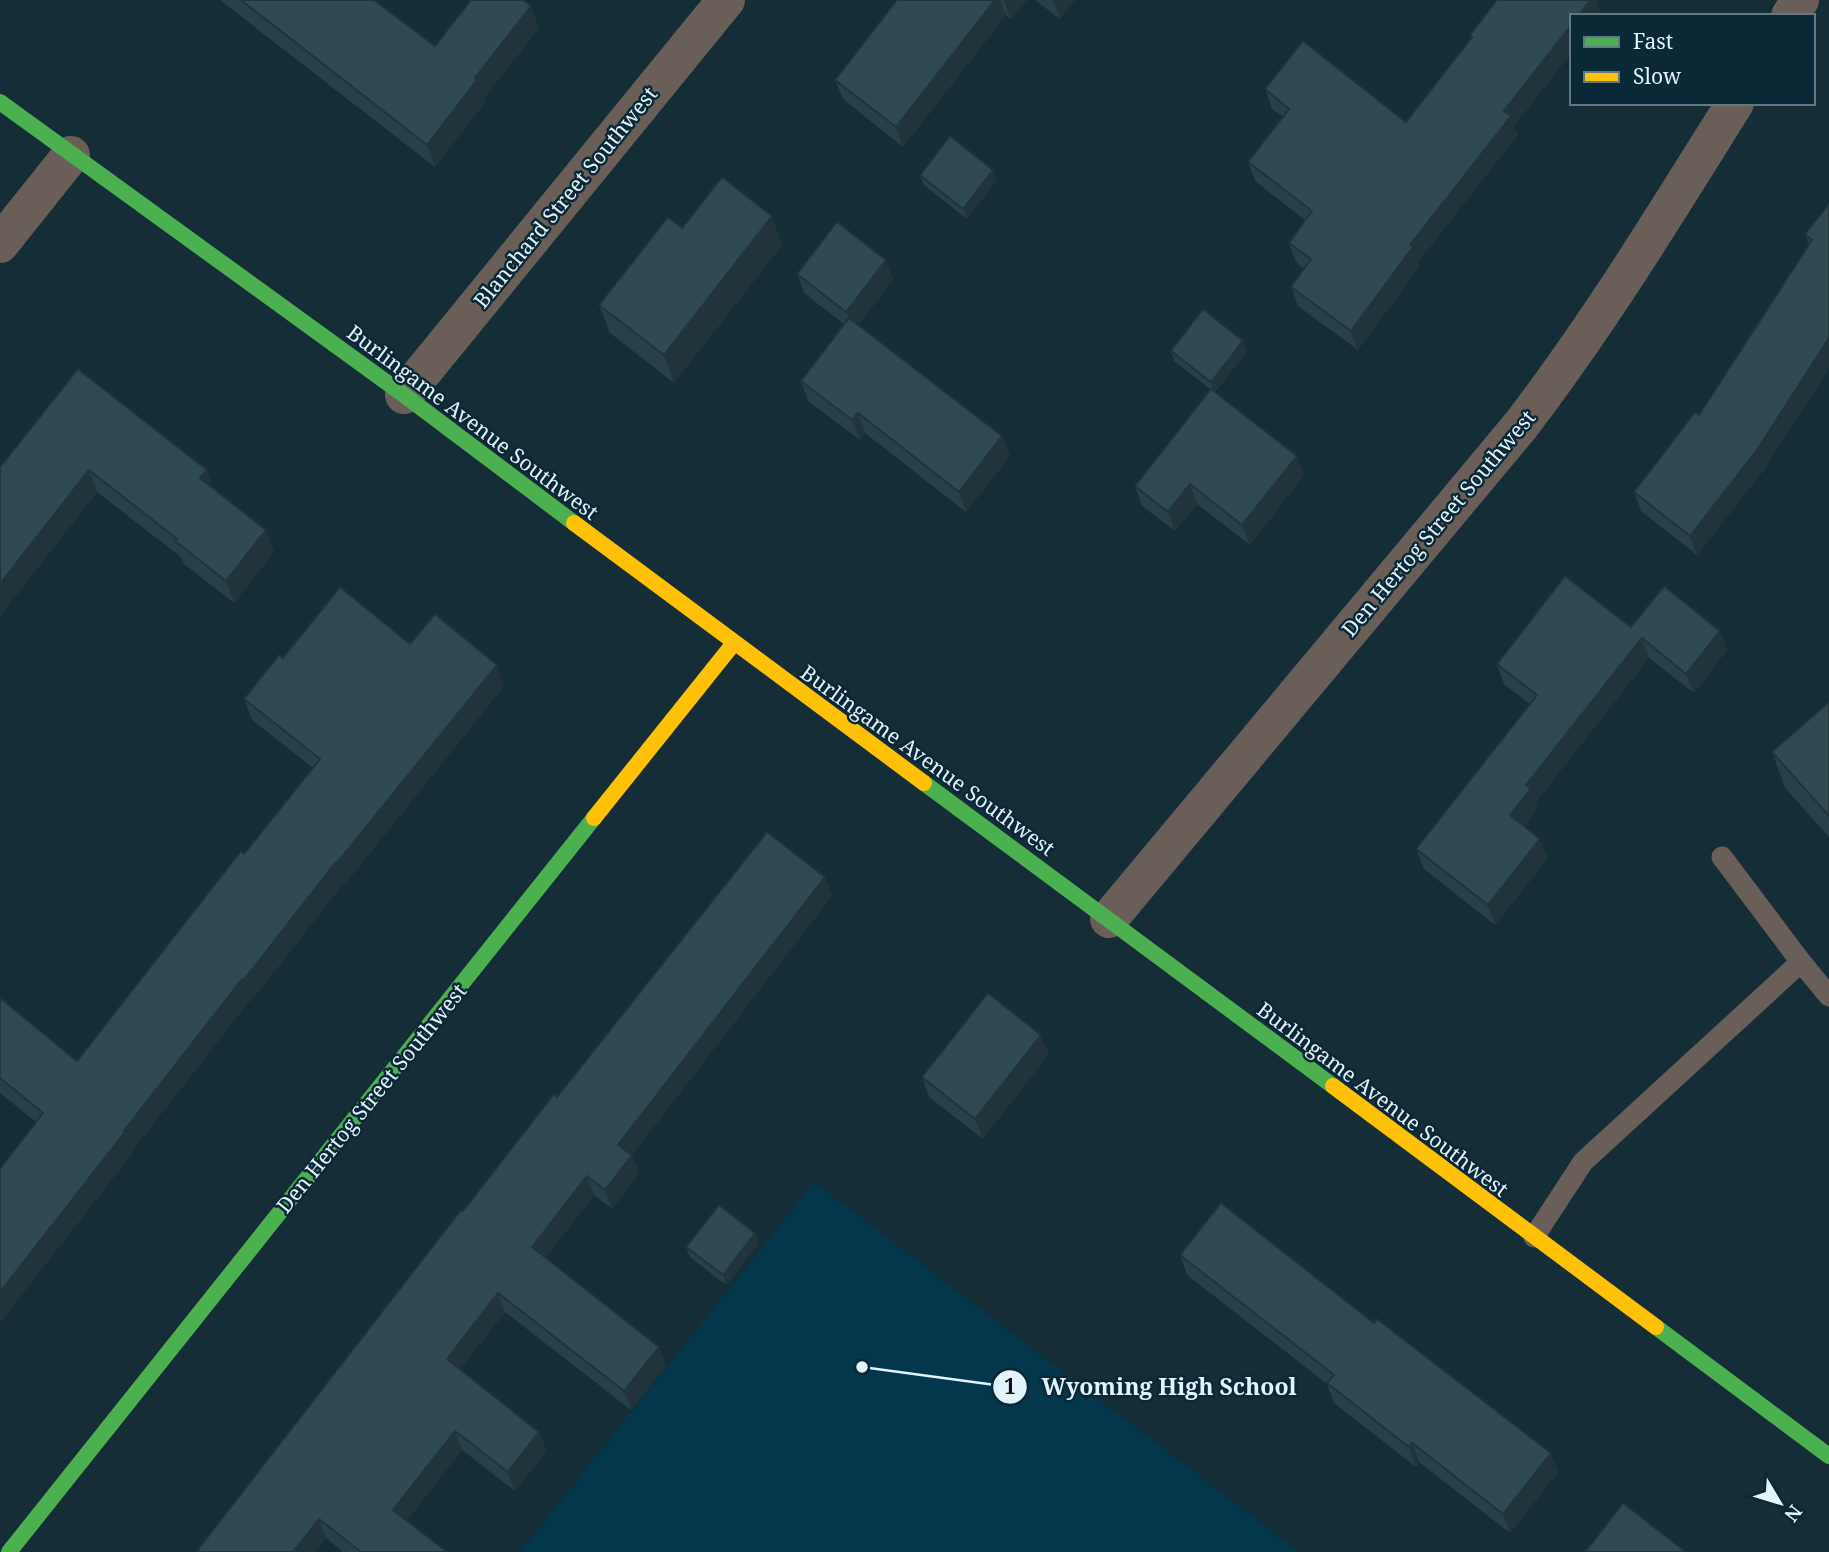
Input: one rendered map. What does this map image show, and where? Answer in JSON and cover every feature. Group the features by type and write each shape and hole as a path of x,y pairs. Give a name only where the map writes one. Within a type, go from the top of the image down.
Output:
{"street":[{"name":"Blanchard Street Southwest","path":"404,394 726,0"},
{"name":"Burlingame Avenue Southwest","path":"0,102 71,156 404,394 734,643 1829,1456"},
{"name":"Den Hertog Street Southwest","path":"1109,919 1521,425 1569,362 1619,288 1734,105"},
{"path":"0,244 71,156"},
{"name":"Den Hertog Street Southwest","path":"9,1552 734,643"}],"lane":[{"path":"1722,857 1829,996"},
{"path":"1534,1237 1583,1162 1801,962"}],"shaded area":[{"path":"814,1182 1299,1552 520,1552"}],"building":[{"path":"241,0 374,0 435,46 471,0 523,0 531,6 427,145"},
{"path":"897,0 995,0 896,127 835,80"},
{"path":"1497,0 1591,0 1580,14 1570,14 1570,27 1504,111 1511,116 1410,245 1413,247 1351,331 1291,287 1311,259 1289,243 1312,211 1248,162 1289,109 1265,89 1303,41 1406,122 1472,37 1470,35"},
{"path":"950,136 993,170 963,209 920,175"},
{"path":"722,177 772,216 664,355 599,305 668,217 682,228"},
{"path":"1829,204 1829,338 1757,450 1690,536 1634,492 1695,412 1699,415 1812,240 1805,234"},
{"path":"837,222 886,260 846,312 797,274"},
{"path":"1203,309 1243,341 1211,382 1171,351"},
{"path":"849,318 1002,436 959,492 858,413 852,420 801,381"},
{"path":"78,369 207,470 200,478 266,530 226,581 89,470 0,584 0,467"},
{"path":"1211,389 1297,456 1242,525 1190,484 1168,512 1135,486"},
{"path":"1565,576 1631,627 1664,586 1720,631 1686,674 1642,638 1526,785 1531,789 1510,815 1540,839 1488,905 1416,849 1537,695 1497,664"},
{"path":"340,587 410,644 435,614 497,665 243,981 242,979 0,1292 0,1169 43,1113 0,1078 0,998 77,1061 241,851 244,854 320,759 244,699 279,655 283,658"},
{"path":"1829,702 1829,816 1772,752"},
{"path":"767,832 825,877 618,1145 632,1155 605,1190 587,1176 532,1247 659,1347 624,1391 498,1293 447,1359 539,1432 508,1472 455,1431 393,1510 447,1552 361,1552 319,1519 293,1552 196,1552 461,1210 463,1211 554,1094 557,1097"},
{"path":"988,993 1041,1035 975,1119 922,1077"},
{"path":"1221,1203 1374,1323 1377,1319 1551,1453 1503,1514 1412,1443 1409,1447 1327,1383 1334,1375 1180,1255"},
{"path":"719,1205 755,1233 723,1275 686,1247"},
{"path":"1623,1503 1686,1552 1585,1552"}],"traffic: fast":[{"path":"0,102 404,395 574,523"},
{"path":"924,783 1333,1086"},
{"path":"9,1552 594,818"},
{"path":"1656,1327 1829,1456"}],"traffic: slow":[{"path":"574,523 924,783"},
{"path":"594,818 734,643"},
{"path":"1333,1086 1656,1327"}],"place":[{"name":"Wyoming High School","path":"862,1367"}]}
